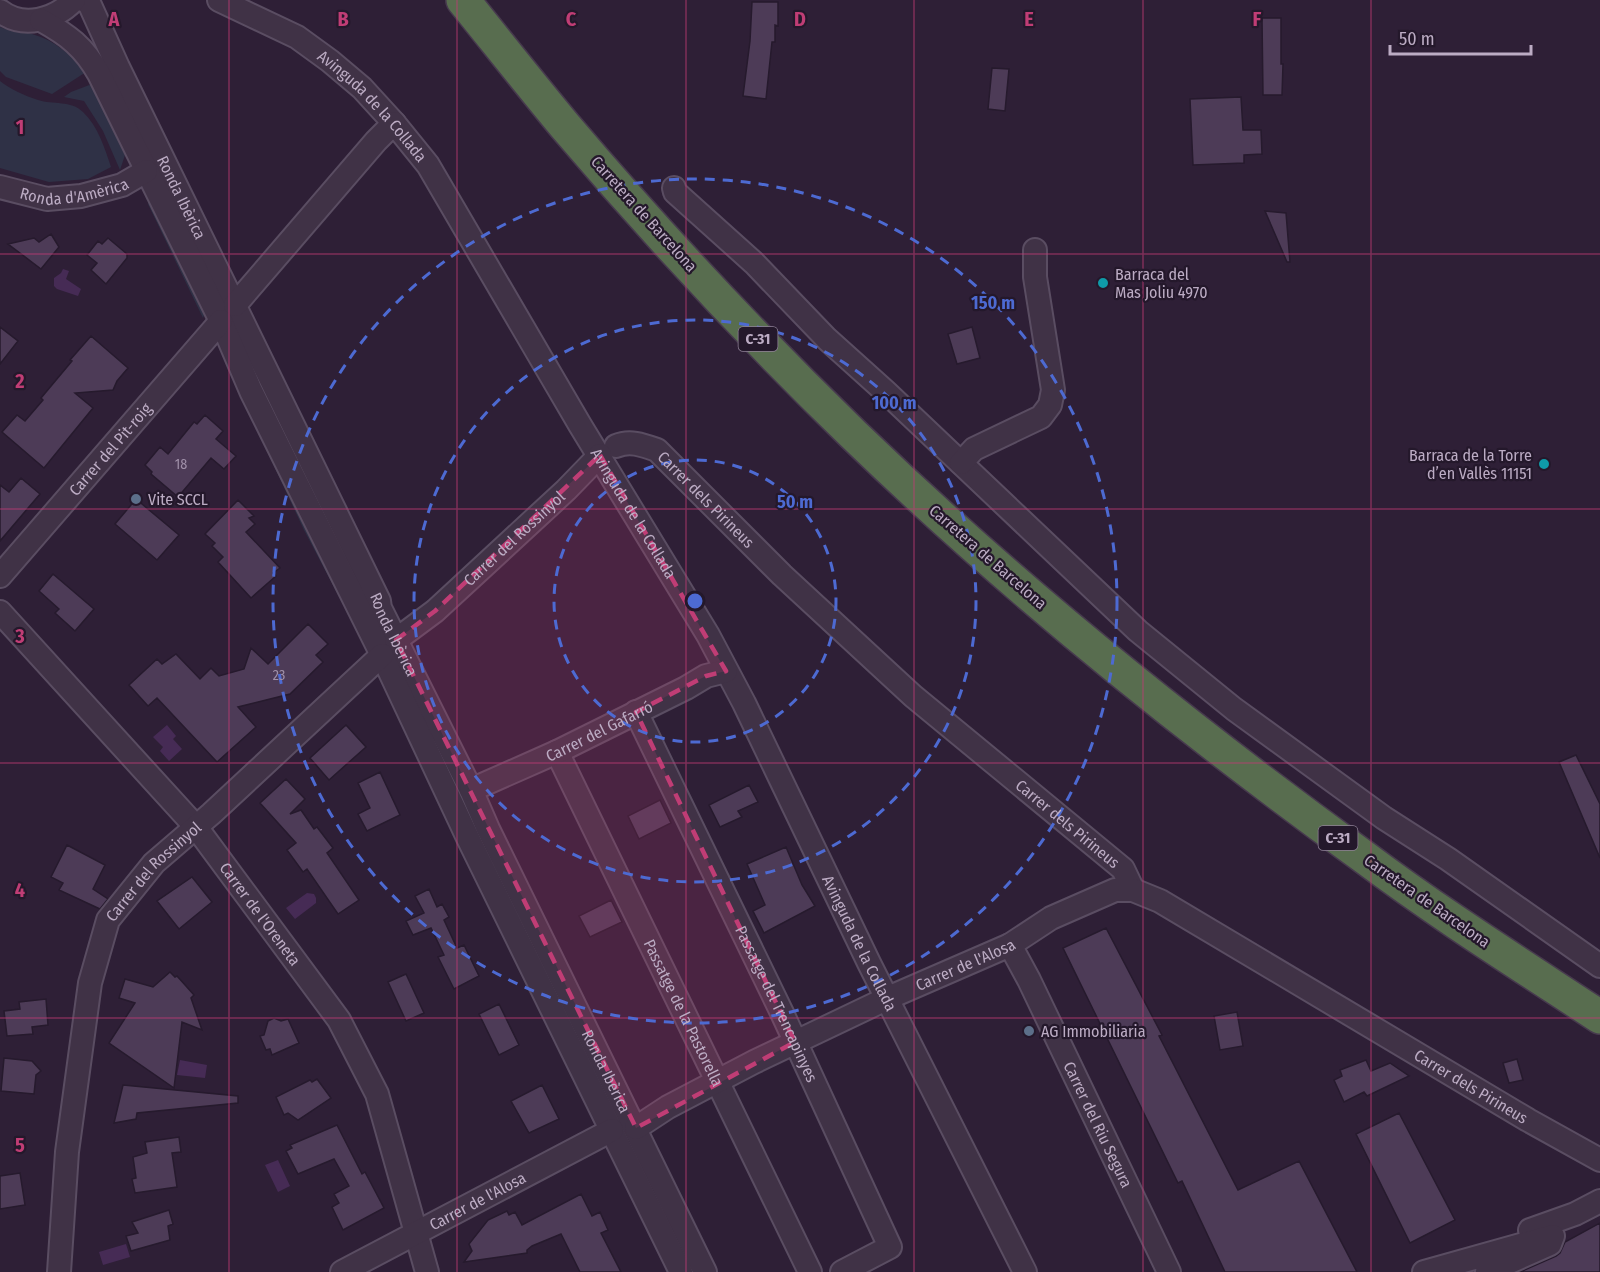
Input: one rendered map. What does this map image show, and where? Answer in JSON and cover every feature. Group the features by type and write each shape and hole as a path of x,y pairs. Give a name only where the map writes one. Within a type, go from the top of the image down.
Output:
{"highway":[{"name":"Carretera de Barcelona","path":"463,0 565,126 662,235 853,435 935,511 1088,644 1211,744 1366,859 1482,940 1600,1017"}],"street":[{"path":"0,11 22,21 41,20 55,15 74,0"},
{"name":"Ronda Ibèrica","path":"83,0 89,3 228,313 389,648 473,849 681,1272"},
{"name":"Avinguda de la Collada","path":"219,0 297,37 362,88 428,165 580,425 608,450 708,635 1025,1272"},
{"name":"Ronda Ibèrica","path":"41,20 77,43 88,56 146,171 228,313"},
{"name":"Carrer del Pit-roig","path":"0,576 394,123"},
{"name":"Ronda d'Amèrica","path":"0,188 47,199 81,196 122,185 146,171"},
{"path":"674,188 675,192 754,262 827,339 1138,631 1234,709 1384,818 1448,859 1600,966"},
{"path":"961,463 974,449 1041,417 1050,405 1053,390 1035,277 1035,250"},
{"name":"Carrer dels Pirineus","path":"608,450 620,444 637,443 657,450 782,576 913,696 1124,869 1133,890 1160,901 1509,1109 1600,1160"},
{"name":"Carrer del Rossinyol","path":"59,1272 67,1152 90,983 108,920 154,863 389,648 444,603 608,450"},
{"name":"Carrer de l'Oreneta","path":"0,612 196,827 339,1020 377,1094 427,1272"},
{"name":"Ronda Ibèrica","path":"389,648 471,790 705,1272"},
{"name":"Carrer del Gafarró","path":"471,790 556,752 706,676 726,671"},
{"name":"Passatge del Trencapinyes","path":"636,712 795,1042 890,1248 842,1272"},
{"name":"Passatge de la Pastorella","path":"556,752 810,1272"},
{"name":"Carrer de l'Alosa","path":"636,1128 668,1107 795,1042 888,998 1010,945 1051,918 1114,890 1133,890"},
{"name":"Carrer del Riu Segura","path":"1010,945 1169,1272"},
{"name":"Carrer de l'Alosa","path":"342,1272 612,1130"},
{"path":"1413,1272 1575,1214 1600,1201"},
{"path":"1424,1272 1553,1236 1550,1244 1492,1271"}],"highlighted area":[{"path":"600,455 726,671 706,676 636,712 795,1042 636,1128 396,640 435,611"}],"shaded area":[{"path":"0,27 48,40 69,54 86,72 52,94 6,77 0,71"},
{"path":"0,81 33,98 78,108 97,131 111,167 88,179 49,182 0,168"},
{"path":"92,84 125,155 120,170 103,131 84,101 64,97"},
{"path":"149,202 155,209 205,312 203,318 148,204"},
{"path":"63,269 69,271 66,279 81,289 78,296 54,286 54,278"},
{"path":"244,402 349,608 346,610 304,530"},
{"path":"167,725 176,736 173,739 182,749 169,761 160,751 163,747 153,737"},
{"path":"307,893 314,894 316,903 295,919 286,908"},
{"path":"180,1060 207,1065 205,1078 177,1075"},
{"path":"278,1160 290,1186 278,1192 265,1165"},
{"path":"126,1244 130,1257 103,1265 99,1252"}],"building":[{"path":"752,2 778,2 778,26 775,25 775,42 772,42 766,99 743,96"},
{"path":"1262,18 1281,18 1282,95 1263,95"},
{"path":"992,68 1009,69 1005,111 988,109"},
{"path":"1241,97 1243,130 1261,130 1262,154 1244,155 1244,163 1193,165 1190,99"},
{"path":"1265,211 1286,213 1290,262 1287,262"},
{"path":"51,234 59,247 41,269 8,244 34,238 39,242"},
{"path":"108,238 127,254 127,258 106,284 91,270 97,263 87,255 98,241 102,244"},
{"path":"0,327 18,341 0,364"},
{"path":"972,327 980,358 957,364 948,334"},
{"path":"91,336 128,368 113,390 75,393 93,408 44,468 2,432 17,415 25,421 72,361 70,360"},
{"path":"205,415 223,431 216,439 236,456 224,469 211,458 178,497 151,474 152,472 145,465 160,447 168,454 194,422 197,424"},
{"path":"21,478 40,494 0,541 0,485 9,492"},
{"path":"136,499 179,535 157,560 115,524"},
{"path":"238,500 254,516 249,518 255,524 246,532 280,568 273,573 276,576 251,598 218,562 223,557 212,546 215,543 205,534"},
{"path":"53,574 94,609 75,631 55,613 59,609 39,591"},
{"path":"308,624 328,644 316,655 323,662 290,694 238,707 256,727 217,762 157,698 148,706 129,685 157,659 162,664 176,654 200,679 211,668 219,676 244,669 251,648 268,664"},
{"path":"346,725 366,747 329,780 310,758"},
{"path":"1576,755 1600,804 1600,858 1559,762"},
{"path":"380,772 400,815 367,831 358,814 370,808 358,783"},
{"path":"286,779 305,799 290,814 301,810 314,829 317,827 333,848 327,853 359,900 338,914 307,869 303,872 287,850 296,843 260,803"},
{"path":"749,785 758,802 738,811 742,817 720,827 709,805"},
{"path":"660,800 671,823 639,839 628,816"},
{"path":"67,845 105,865 93,889 108,899 100,909 59,890 63,883 51,877"},
{"path":"786,847 802,885 815,906 764,933 753,911 765,905 747,864"},
{"path":"192,877 212,902 179,929 157,901"},
{"path":"429,889 437,907 442,904 449,917 444,920 457,948 464,945 479,976 454,989 438,957 444,955 431,928 413,935 406,921 424,913 415,896"},
{"path":"611,900 622,922 590,937 579,916"},
{"path":"1106,928 1162,1035 1159,1036 1238,1190 1299,1161 1357,1272 1225,1272 1182,1181 1178,1183 1063,948"},
{"path":"170,972 175,977 177,976 194,995 191,998 202,1030 182,1022 174,1088 109,1043 135,1003 119,998 125,979 153,987"},
{"path":"406,974 424,1013 406,1021 388,982"},
{"path":"46,999 48,1025 32,1027 33,1034 7,1036 4,1011 20,1009 19,1002"},
{"path":"499,1004 519,1045 499,1055 479,1014"},
{"path":"1237,1012 1243,1046 1220,1050 1214,1016"},
{"path":"274,1018 281,1021 288,1019 299,1043 272,1055 270,1049 266,1050 260,1036 264,1035 268,1021"},
{"path":"4,1058 32,1061 41,1071 36,1075 34,1094 1,1091"},
{"path":"1517,1059 1523,1080 1509,1083 1503,1063"},
{"path":"1366,1060 1371,1071 1390,1063 1409,1076 1367,1096 1364,1092 1344,1102 1334,1080 1342,1076 1340,1070"},
{"path":"317,1079 331,1098 298,1120 288,1113 284,1115 276,1097 310,1080 312,1082"},
{"path":"123,1085 238,1096 238,1103 137,1113 136,1119 114,1123"},
{"path":"542,1085 559,1119 529,1133 511,1101"},
{"path":"1399,1113 1455,1220 1410,1243 1356,1134"},
{"path":"337,1125 362,1174 365,1172 384,1208 343,1230 332,1207 339,1203 334,1194 349,1186 334,1159 298,1174 286,1151 292,1148 290,1145"},
{"path":"179,1137 181,1152 172,1153 177,1187 135,1193 132,1179 136,1178 133,1157 147,1153 145,1142"},
{"path":"20,1173 25,1205 0,1209 0,1176"},
{"path":"581,1194 592,1216 600,1212 608,1230 601,1233 621,1272 580,1272 561,1234 532,1246 527,1253 464,1262 472,1251 469,1244 488,1220 507,1211 509,1215 515,1212 522,1225"},
{"path":"169,1210 173,1224 168,1226 170,1240 131,1251 126,1236 138,1233 132,1222"},
{"path":"1600,1223 1600,1272 1520,1272 1556,1256 1565,1242"}],"place":[{"name":"Barraca del Mas Joliu 4970","path":"1103,283"},
{"name":"Barraca de la Torre d’en Vallès 11151","path":"1544,464"},
{"name":"Vite SCCL","path":"136,499"},
{"name":"AG Immobiliaria","path":"1029,1031"}]}
